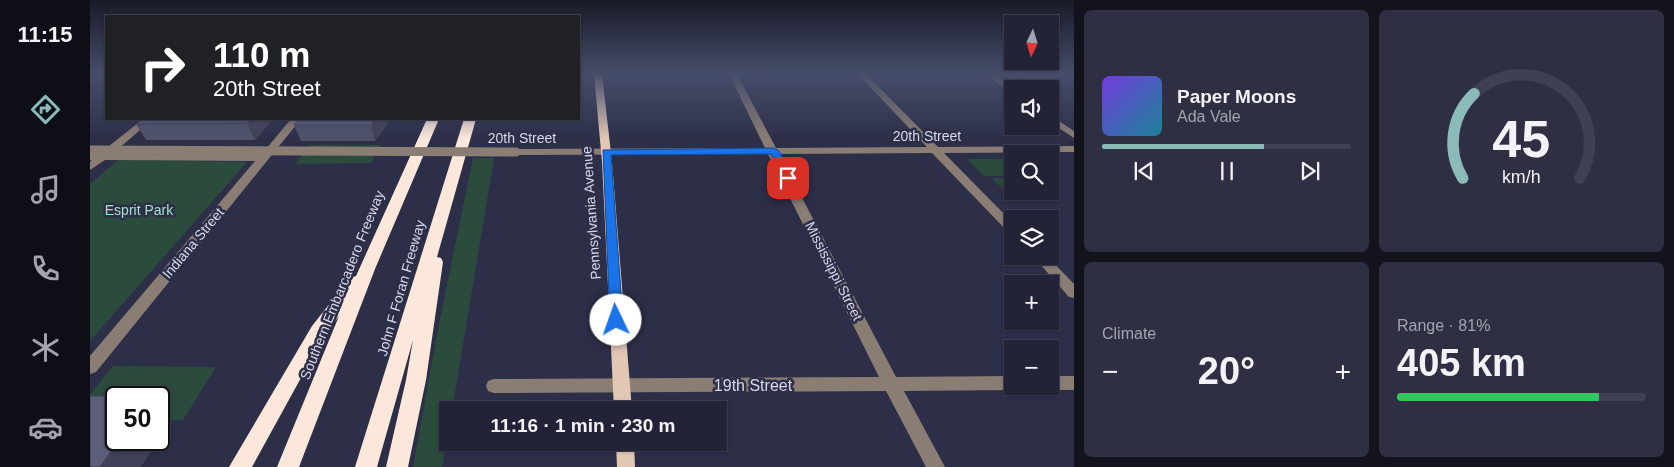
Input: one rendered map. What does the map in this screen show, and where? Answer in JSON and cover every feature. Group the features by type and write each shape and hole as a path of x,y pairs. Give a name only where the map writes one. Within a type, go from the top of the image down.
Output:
{"highway":[{"name":"Southern Embarcadero Freeway","path":"288,467 367,269 433,120"},
{"name":"John F Foran Freeway","path":"366,467 470,120"},
{"path":"397,467 416,380 445,200"},
{"path":"240,467 318,331 367,269"}],"main road":[{"name":"Pennsylvania Avenue","path":"600,96 606,152 622,401"},
{"path":"625,451 626,467"}],"street":[{"name":"Mississippi Street","path":"745,96 891,384 936,467"},
{"path":"883,96 1004,221"},
{"path":"90,166 95,157 147,120"},
{"name":"Indiana Street","path":"90,367 295,120"},
{"path":"1059,124 1074,135"},
{"name":"20th Street","path":"90,150 606,152 1074,149"},
{"path":"95,157 263,158"},
{"path":"1048,265 1074,293"},
{"name":"19th Street","path":"494,386 1004,383"},
{"path":"1059,383 1074,383"}],"green space":[{"path":"309,145 381,145 371,163 295,164"},
{"path":"473,158 494,158 454,401 439,401 439,451 445,451 442,467 413,467 438,329"},
{"path":"967,159 1004,159 1004,176 984,176"},
{"name":"Esprit Park","path":"118,160 247,162 90,341 90,184"},
{"path":"992,178 1004,178 1004,190"},
{"path":"113,366 216,367 183,420 170,420 170,386 105,386 105,408 90,421 90,395"}],"building":[{"path":"141,120 251,120 247,123 136,124"},
{"path":"298,120 374,120 371,125 294,125"},
{"path":"90,396 105,396 105,451 111,451 100,467 90,467"}],"route":[{"path":"616,320 606,152 774,151 788,178"}]}
